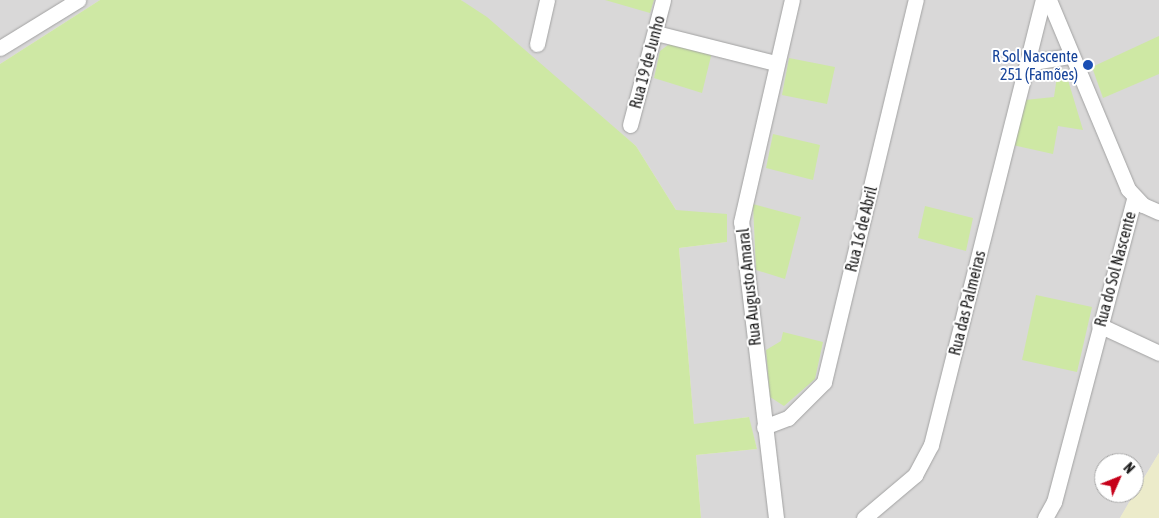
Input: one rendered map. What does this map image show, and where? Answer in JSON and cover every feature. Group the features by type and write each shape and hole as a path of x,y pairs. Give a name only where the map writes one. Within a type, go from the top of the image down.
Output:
{"street":[{"path":"0,48 78,0"},
{"path":"536,44 547,0"},
{"name":"Rua 19 de Junho","path":"630,125 656,33 663,0"},
{"name":"Rua Augusto Amaral","path":"776,518 741,222 775,63 792,0"},
{"name":"Rua 16 de Abril","path":"764,427 788,418 824,382 916,0"},
{"name":"Rua das Palmeiras","path":"864,518 915,475 931,446 1043,0"},
{"name":"Rua do Sol Nascente","path":"1045,518 1054,502 1134,199 1070,56 1049,0"},
{"path":"656,33 775,63"},
{"path":"1027,63 1070,56"},
{"path":"1134,199 1159,212"},
{"path":"1100,326 1159,353"}],"shaded area":[{"path":"0,0 100,0 0,64"},
{"path":"461,0 1159,0 1159,453 1144,478 1144,453 1094,453 1094,503 1129,503 1120,518 701,518 696,455 757,449 748,417 694,425 679,248 727,242 676,210 636,146"}],"green space":[{"path":"100,0 461,0 487,17 636,146 676,210 727,214 727,242 679,248 694,424 749,417 757,449 696,455 701,518 0,518 0,64"},
{"path":"605,0 654,0 650,13"},
{"path":"1159,36 1159,74 1103,98 1092,67"},
{"path":"672,42 712,52 702,93 654,78 660,51"},
{"path":"789,58 835,67 827,104 782,95"},
{"path":"1058,69 1065,70 1083,130 1058,126 1053,154 1013,145 1025,100 1054,97"},
{"path":"773,134 820,145 813,180 766,168"},
{"path":"753,204 801,217 785,279 756,270"},
{"path":"925,206 973,218 966,251 918,238"},
{"path":"1036,295 1092,307 1077,372 1022,360"},
{"path":"783,332 823,342 815,379 784,406 770,397 766,350 781,341"},
{"path":"1159,453 1159,518 1120,518 1129,503 1144,503 1144,478"}],"place":[{"name":"R Sol Nascente 251 (Famões)","path":"1088,65"}]}
